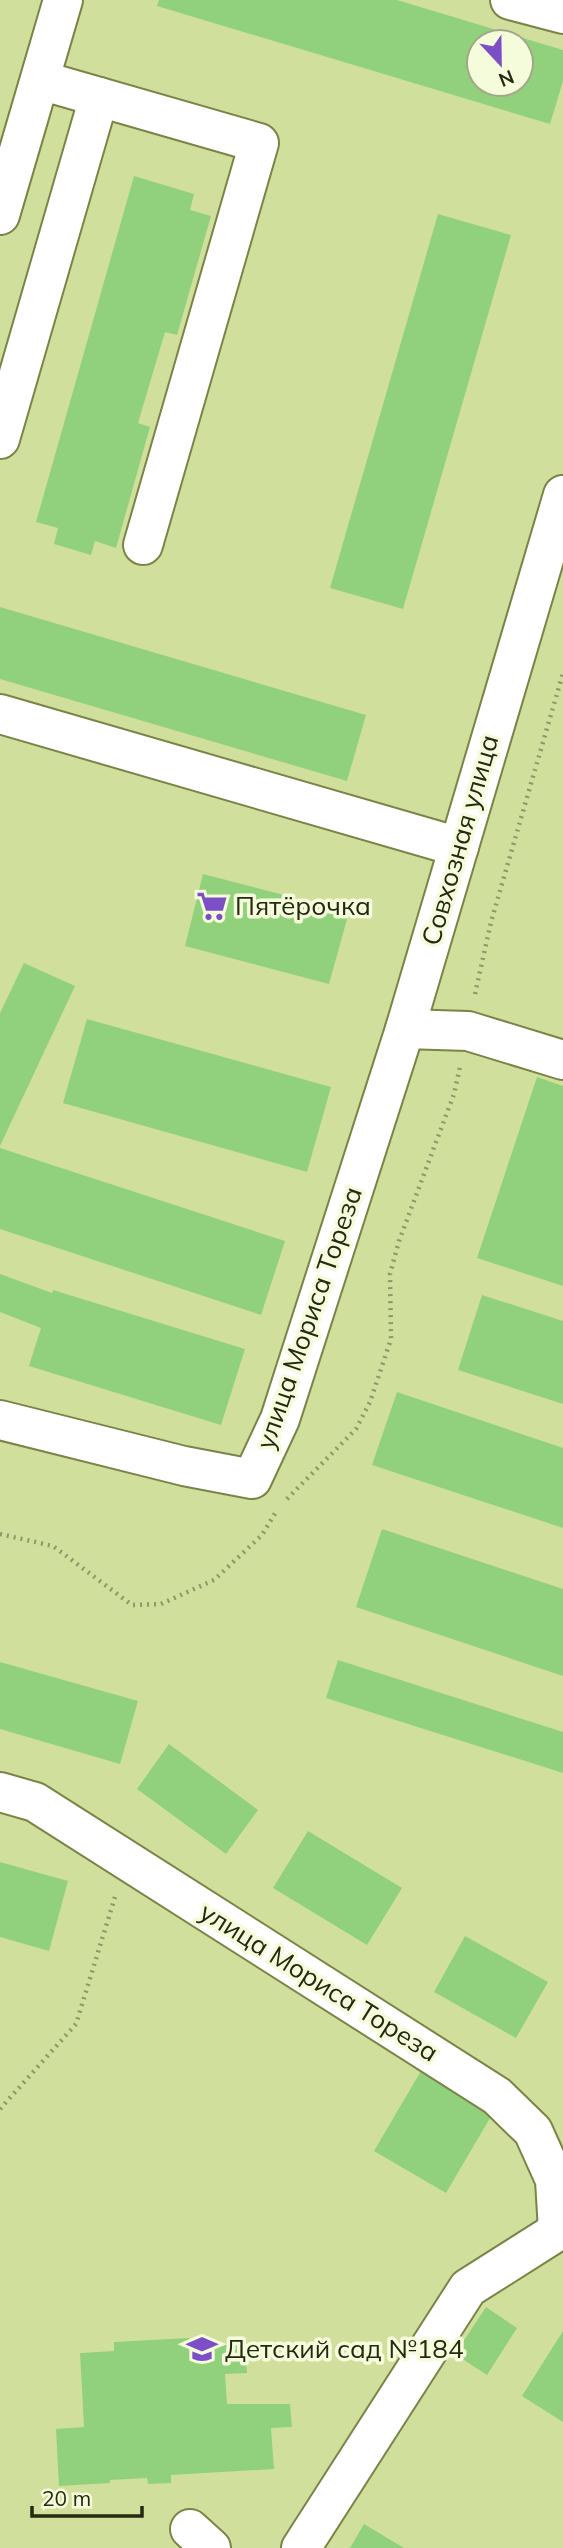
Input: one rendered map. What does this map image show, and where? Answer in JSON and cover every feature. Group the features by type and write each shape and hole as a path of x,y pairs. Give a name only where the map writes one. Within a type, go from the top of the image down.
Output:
{"street":[{"path":"0,215 63,0"},
{"path":"510,0 563,14"},
{"path":"40,80 259,143 143,545"},
{"path":"0,439 99,97"},
{"name":"Совхозная улица","path":"405,1029 459,847 549,590 563,495"},
{"path":"0,714 459,847"},
{"path":"405,1029 468,1031 563,1060"},
{"name":"улица Мориса Тореза","path":"0,1420 184,1466 252,1479 280,1419 405,1029"},
{"name":"улица Мориса Тореза","path":"0,1792 35,1802 497,2096 533,2131 555,2180 560,2233"},
{"path":"301,2548 468,2288 560,2233"}],"path":[{"path":"468,1031 491,922 563,673"},
{"path":"0,2109 76,2024 127,1860"}],"building":[{"path":"159,0 397,0 490,28 465,28 465,98 535,98 535,42 563,50 563,81 550,124 157,6"},
{"path":"134,176 194,194 190,210 211,216 177,335 165,332 138,423 150,427 116,548 95,541 91,555 54,544 58,528 36,522"},
{"path":"438,214 511,235 403,609 330,588"},
{"path":"0,607 366,715 347,781 0,679"},
{"path":"203,874 349,912 329,984 185,946"},
{"path":"24,963 75,986 0,1146 0,1013"},
{"path":"87,1019 331,1087 307,1172 63,1103"},
{"path":"537,1077 563,1086 563,1286 477,1258"},
{"path":"0,1148 285,1241 261,1315 0,1229"},
{"path":"0,1274 52,1293 53,1290 245,1349 221,1425 29,1366 41,1328 0,1312"},
{"path":"482,1295 563,1321 563,1404 458,1370"},
{"path":"397,1392 563,1448 563,1528 372,1465"},
{"path":"382,1529 563,1589 563,1676 356,1607"},
{"path":"338,1660 563,1732 563,1773 326,1698"},
{"path":"0,1662 138,1701 120,1764 0,1729"},
{"path":"169,1744 258,1810 226,1854 137,1789"},
{"path":"308,1831 402,1888 367,1945 273,1888"},
{"path":"0,1862 68,1881 49,1951 0,1937"},
{"path":"465,1936 548,1982 516,2038 434,1992"},
{"path":"428,2059 500,2101 446,2193 374,2151"},
{"path":"486,2307 517,2328 487,2375 455,2354"},
{"path":"563,2331 563,2422 522,2396"},
{"path":"189,2338 189,2347 245,2344 247,2373 225,2374 227,2404 290,2404 292,2427 271,2428 274,2469 171,2475 171,2483 148,2484 147,2478 59,2486 56,2429 84,2427 80,2353 114,2351 114,2342"},
{"path":"364,2524 404,2548 350,2548"}],"place":[{"name":"Пятёрочка","path":"212,906"},
{"name":"Детский сад №184","path":"202,2349"}]}
